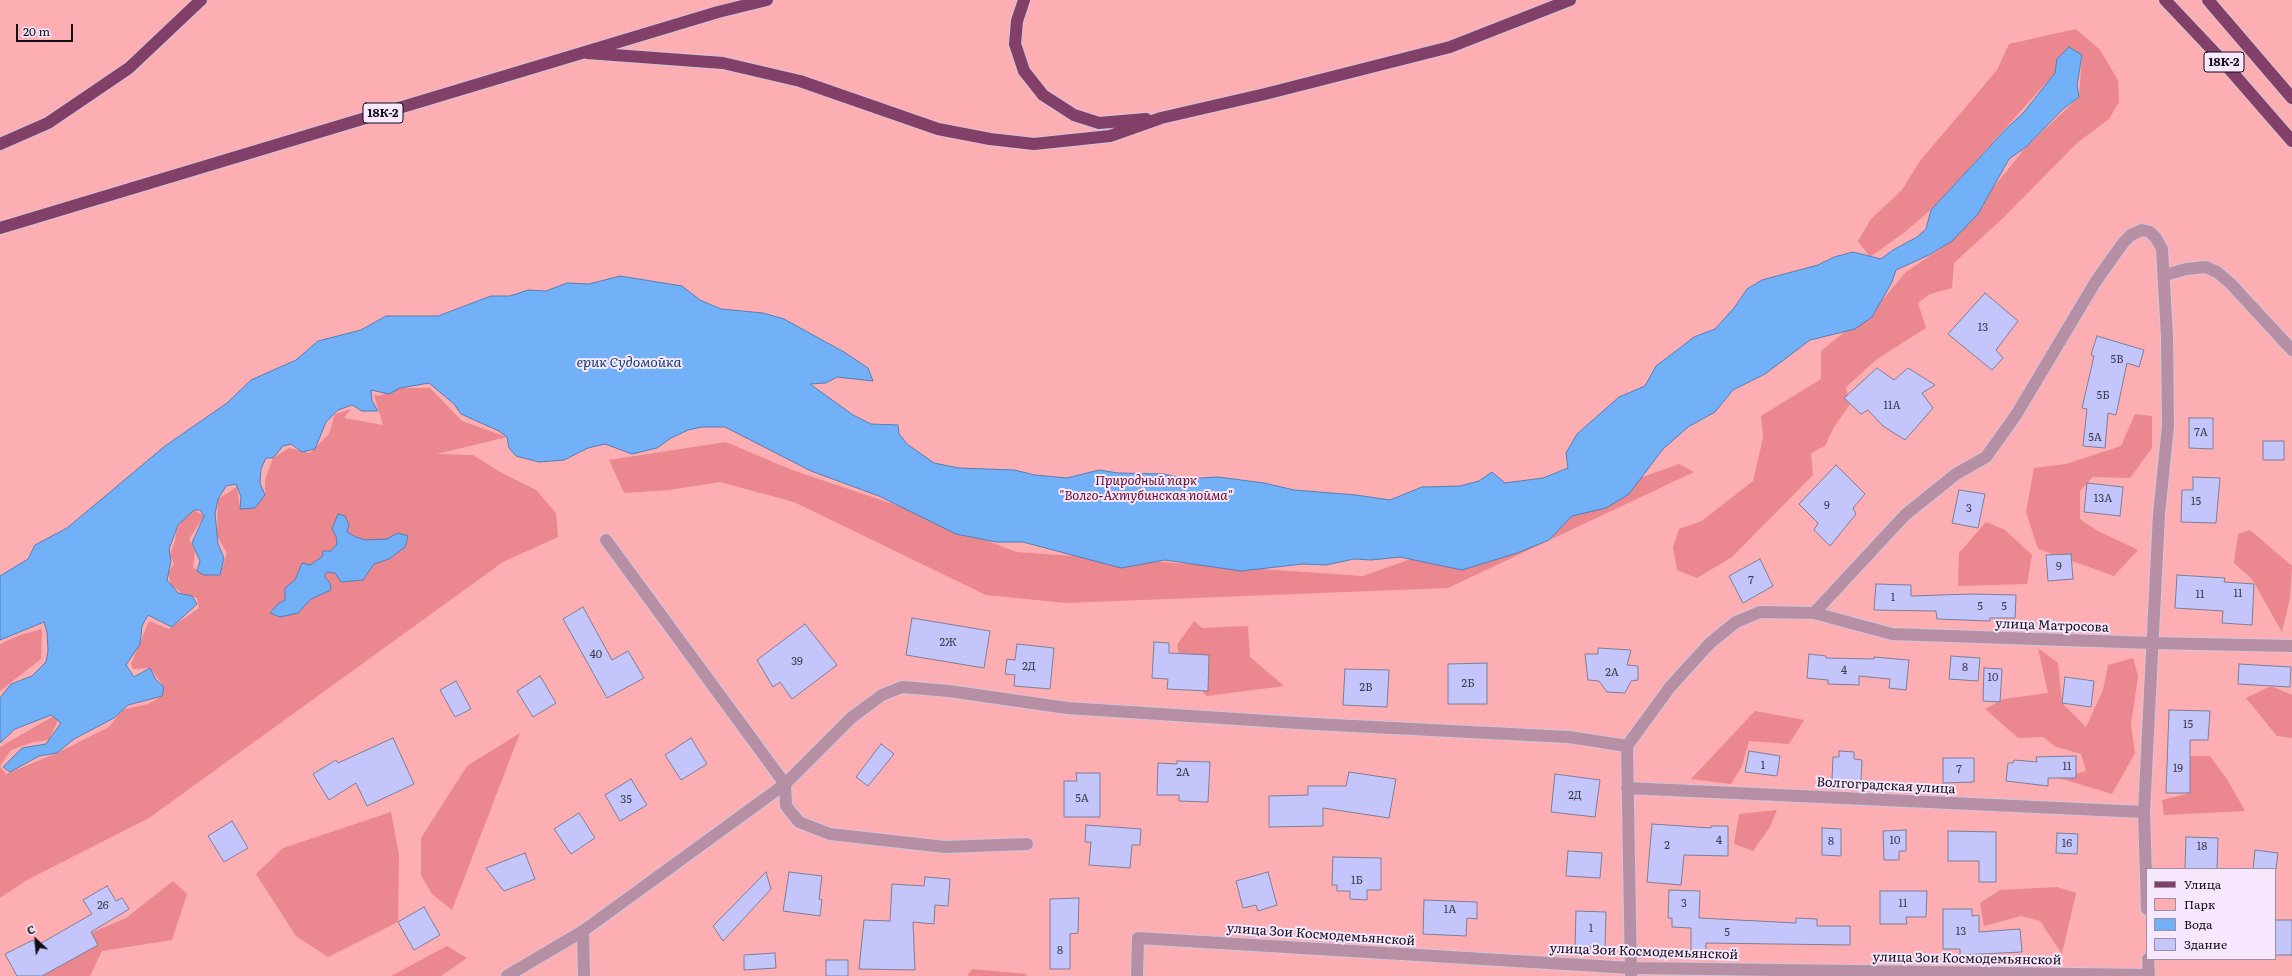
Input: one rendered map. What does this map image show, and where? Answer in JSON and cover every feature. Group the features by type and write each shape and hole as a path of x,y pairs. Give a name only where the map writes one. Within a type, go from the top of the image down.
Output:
{"main road":[{"path":"0,144 48,122 129,68 201,0"},
{"name":"18К-2","path":"0,228 587,53 718,12 767,0"},
{"path":"1024,0 1017,21 1015,44 1024,71 1042,95 1074,114 1099,122 1161,118"},
{"path":"587,53 723,63 800,81 938,129 990,139 1027,143 1110,136 1161,118 1265,94 1450,47 1570,0"},
{"name":"18К-2","path":"2165,0 2218,56 2292,141"},
{"name":"18К-2","path":"2208,0 2292,98"}],"street":[{"path":"1814,613 1905,515 1956,474 1986,457 2016,415 2096,281 2131,235 2142,230 2150,232 2156,238 2162,250 2165,275 2168,426 2159,514 2152,643 2144,812 2146,877"},
{"path":"2165,275 2186,269 2206,267 2217,272 2230,283 2292,350"},
{"path":"606,540 785,784 786,806 799,822 830,834 945,847 1027,844"},
{"name":"улица Матросова","path":"1627,746 1670,687 1710,643 1736,622 1760,612 1814,613 1892,634 2292,646"},
{"path":"507,976 583,931 785,784 851,718 882,695 902,687 949,691 1067,708 1314,724 1569,737 1627,746 1631,972"},
{"name":"Волгоградская улица","path":"1627,788 2144,812"},
{"path":"583,931 584,976"},
{"name":"улица Зои Космодемьянской","path":"1137,976 1138,938 1631,972 2149,976"},
{"path":"2148,960 2149,976"}],"green space":[{"name":"Природный парк \"Волго-Ахтубинская пойма\"","path":"0,0 2292,0 2292,976 0,976"}],"shaded area":[{"path":"2076,29 2100,50 2118,80 2119,102 2109,119 2077,143 2003,218 1954,263 1952,288 1930,294 1918,303 1926,328 1877,359 1846,387 1850,404 1834,427 1825,446 1811,453 1813,475 1732,557 1697,578 1677,570 1673,547 1679,529 1702,521 1753,481 1763,438 1761,416 1821,379 1821,351 1880,303 1906,272 1952,241 1978,214 1993,188 2026,147 2079,97 2082,55 2055,73 1936,205 1905,232 1870,257 1858,241 1871,219 1902,190 1920,161 1997,70 2009,44"},
{"path":"400,388 430,388 462,421 507,437 437,454 473,455 502,473 536,490 556,513 558,537 503,562 149,818 27,880 0,898 0,766 6,774 57,753 109,727 122,710 148,704 162,696 164,687 150,668 133,669 131,664 149,621 169,629 199,608 197,598 183,594 171,585 168,573 174,564 170,554 175,541 176,531 181,522 194,510 204,516 189,539 195,551 193,567 204,575 220,575 227,553 217,536 218,499 237,487 240,508 265,495 265,480 273,458 289,448 310,453 329,434 335,414 351,409 344,418 383,425 374,395 379,396"},
{"path":"2135,414 2152,416 2152,448 2130,478 2093,477 2080,491 2080,519 2096,530 2138,550 2114,576 2038,549 2026,512 2034,468 2066,464 2121,446"},
{"path":"726,442 792,470 902,507 1016,552 1363,576 1679,464 1694,472 1448,588 1066,603 986,595 794,502 720,482 669,490 624,493 609,460"},
{"path":"1986,522 2005,530 2032,555 2027,584 1958,586 1959,553"},
{"path":"2250,530 2292,566 2290,598 2282,632 2252,579 2234,563 2238,534"},
{"path":"1194,621 1202,628 1248,626 1250,657 1284,686 1207,696 1184,674 1177,645"},
{"path":"42,629 41,659 0,691 0,644 20,635"},
{"path":"2038,648 2058,663 2062,703 2086,727 2103,690 2108,665 2133,658 2138,676 2131,725 2135,753 2112,794 2059,778 2086,771 2081,754 2056,747 2043,737 2018,738 1985,709 2004,699 2048,693"},
{"path":"2271,686 2292,695 2292,738 2277,736 2246,698"},
{"path":"1755,711 1804,720 1789,744 1749,741 1742,766 1731,784 1691,779"},
{"path":"52,717 58,720 49,740 33,742 11,750 0,766 0,747"},
{"path":"520,733 452,910 432,894 421,875 421,838 467,766"},
{"path":"2190,756 2210,756 2227,779 2245,811 2164,815 2162,800 2190,793"},
{"path":"1777,810 1770,827 1753,851 1734,844 1739,814"},
{"path":"391,812 399,855 398,922 328,957 296,936 256,874 283,848"},
{"path":"173,881 187,894 172,940 102,951 90,976 34,976 86,935 126,918"},
{"path":"2057,887 2076,893 2062,954 2040,921 2021,916 1984,926 1980,903 2000,890"},
{"path":"447,946 467,958 441,976 391,976"},
{"path":"972,969 1027,974 1026,976 967,976"}],"water":[{"name":"ерик Судомойка","path":"2069,47 2082,55 2077,85 2079,97 2063,109 2026,147 2009,159 1978,214 1952,241 1929,255 1896,270 1892,282 1872,317 1855,329 1810,340 1765,374 1733,390 1715,412 1688,427 1663,449 1629,494 1606,508 1572,516 1549,540 1517,553 1462,570 1400,557 1371,560 1354,559 1326,565 1303,564 1241,571 1165,560 1121,568 1023,542 996,542 956,534 879,496 811,471 725,427 702,427 688,430 671,438 657,448 632,454 605,444 588,448 564,460 539,462 516,456 509,448 507,437 499,431 461,414 454,404 429,383 400,388 389,394 371,390 372,401 378,411 362,411 352,405 338,410 326,422 315,449 302,452 291,444 283,446 273,458 266,458 261,469 260,483 265,495 255,508 240,509 241,497 236,484 226,486 218,499 215,514 218,544 224,558 220,575 204,575 197,571 200,561 192,543 204,516 200,510 194,510 178,525 169,549 171,561 167,580 178,593 192,596 197,604 172,627 148,615 142,626 140,644 126,665 134,677 150,668 156,680 164,687 162,696 128,705 114,718 74,739 57,753 39,756 10,772 3,767 22,748 46,744 61,723 51,715 15,729 0,743 0,698 11,684 32,676 46,662 48,651 47,632 44,622 0,640 0,576 28,559 35,545 67,528 165,446 227,403 251,380 296,360 318,341 361,330 386,316 438,316 491,296 510,296 528,290 546,291 567,283 589,284 620,276 682,286 700,300 721,309 763,313 784,319 844,352 868,368 873,381 837,377 826,383 810,384 853,415 871,424 898,425 899,434 907,444 934,463 959,468 1014,470 1035,475 1067,478 1099,470 1118,473 1164,474 1184,479 1218,477 1264,483 1294,490 1356,495 1390,500 1422,487 1460,486 1479,481 1492,472 1505,483 1543,478 1568,468 1566,453 1577,434 1619,397 1645,386 1656,366 1694,337 1715,329 1734,308 1747,289 1762,280 1818,265 1834,257 1853,252 1881,259 1893,250 1917,237 1926,229 1931,210 2006,129 2024,112 2055,73 2057,59"},
{"path":"338,514 345,516 349,525 347,532 356,537 365,540 387,539 398,533 408,536 405,547 389,559 374,564 363,580 341,582 335,573 327,572 324,576 330,583 331,590 311,599 298,613 280,617 270,613 278,604 285,600 285,588 295,580 302,563 310,565 322,557 323,551 331,551 337,544 336,536 332,529"}],"building":[{"path":"1985,293 2018,321 1996,350 2003,358 1992,370 1948,334"},
{"path":"2097,336 2144,350 2139,367 2127,363 2116,415 2108,413 2105,448 2083,446 2087,409 2082,408 2094,356 2091,355"},
{"path":"1877,368 1894,380 1908,368 1935,385 1922,393 1933,408 1905,440 1883,426 1868,410 1861,414 1844,398"},
{"path":"2189,418 2213,418 2213,449 2189,448"},
{"path":"2263,441 2284,441 2284,460 2263,460"},
{"path":"1836,465 1865,494 1853,508 1856,514 1830,546 1814,530 1818,523 1799,504"},
{"path":"2193,477 2220,478 2216,523 2181,522 2182,490 2193,490"},
{"path":"2087,483 2123,487 2120,516 2084,512"},
{"path":"1959,490 1985,494 1978,528 1952,523"},
{"path":"2071,554 2073,579 2048,581 2046,555"},
{"path":"1760,559 1773,586 1743,603 1729,576"},
{"path":"2177,575 2225,578 2224,582 2254,584 2252,625 2222,623 2223,611 2175,608"},
{"path":"1876,584 1911,585 1911,596 1971,594 2016,595 2015,618 1990,618 1990,621 1937,619 1936,611 1874,610"},
{"path":"583,607 612,660 628,651 644,678 607,698 563,619"},
{"path":"912,618 990,631 984,668 906,655"},
{"path":"805,624 837,665 792,699 780,682 773,687 757,660"},
{"path":"1154,642 1169,643 1169,653 1209,655 1208,691 1167,689 1168,679 1152,678"},
{"path":"1017,644 1054,648 1050,689 1014,686 1015,675 1005,674 1007,659 1015,660"},
{"path":"1598,648 1631,650 1627,665 1638,666 1638,680 1631,681 1625,693 1607,692 1599,681 1588,680 1585,654 1598,654"},
{"path":"1809,654 1826,656 1826,658 1874,659 1874,657 1909,660 1906,690 1889,688 1890,679 1859,676 1859,685 1828,684 1828,680 1807,678"},
{"path":"1951,656 1980,658 1978,681 1949,679"},
{"path":"1487,663 1487,704 1448,704 1448,664"},
{"path":"2239,664 2291,667 2290,687 2238,684"},
{"path":"1984,668 2002,669 2000,702 1983,701"},
{"path":"1345,669 1389,670 1387,707 1343,705"},
{"path":"540,676 556,703 533,717 517,691"},
{"path":"2065,677 2094,681 2091,707 2062,703"},
{"path":"456,681 471,709 455,717 440,690"},
{"path":"2169,710 2210,711 2208,740 2190,740 2190,793 2166,793"},
{"path":"393,738 414,784 367,806 356,783 329,800 313,774 336,760 338,763"},
{"path":"691,738 707,764 681,780 665,755"},
{"path":"881,744 894,754 868,786 856,777"},
{"path":"1749,751 1780,756 1777,776 1745,772"},
{"path":"1839,751 1854,752 1854,759 1862,760 1861,781 1832,780 1833,757 1839,757"},
{"path":"2076,756 2076,778 2048,778 2048,786 2006,781 2008,763 2013,763 2014,760 2037,762 2036,757"},
{"path":"1943,758 1974,758 1974,782 1943,783"},
{"path":"1177,761 1210,762 1208,802 1179,801 1179,795 1157,795 1158,763 1177,764"},
{"path":"1349,772 1396,779 1389,818 1323,808 1323,826 1269,827 1269,796 1308,795 1308,786 1346,786"},
{"path":"1076,773 1100,773 1100,817 1064,817 1064,781 1077,781"},
{"path":"1555,774 1600,780 1595,817 1551,812"},
{"path":"631,779 647,805 620,821 605,795"},
{"path":"579,813 595,838 571,854 554,829"},
{"path":"232,821 248,848 224,862 208,836"},
{"path":"1652,824 1711,828 1711,826 1728,826 1728,856 1684,855 1681,885 1647,882"},
{"path":"1086,825 1141,829 1140,845 1132,845 1130,868 1089,865 1091,842 1085,842"},
{"path":"1822,828 1841,829 1841,856 1822,855"},
{"path":"1906,830 1906,851 1899,851 1899,860 1884,860 1883,831"},
{"path":"1948,831 1996,832 1996,882 1979,882 1979,861 1948,861"},
{"path":"2057,833 2078,834 2077,854 2056,853"},
{"path":"2186,837 2218,838 2217,868 2185,868"},
{"path":"2255,850 2278,853 2276,869 2253,868"},
{"path":"1568,851 1602,853 1600,878 1566,876"},
{"path":"525,853 535,879 504,891 486,868"},
{"path":"1333,857 1381,858 1381,890 1367,890 1367,900 1350,899 1350,891 1337,891 1337,885 1332,885"},
{"path":"766,872 771,889 723,941 713,926"},
{"path":"789,872 822,876 819,899 822,900 820,916 783,911"},
{"path":"1268,872 1277,905 1258,911 1256,905 1243,908 1236,881"},
{"path":"925,877 950,879 948,906 935,905 934,924 913,922 915,970 859,969 864,920 890,921 892,884 924,886"},
{"path":"107,886 116,901 122,898 129,909 91,932 98,945 42,976 17,976 5,954 33,940 36,946 92,914 83,900"},
{"path":"1669,890 1700,891 1699,918 1796,923 1796,918 1817,919 1817,926 1850,926 1850,945 1706,943 1706,955 1691,955 1691,928 1672,927 1672,918 1668,918"},
{"path":"1880,891 1927,891 1926,917 1906,917 1907,924 1880,924"},
{"path":"1079,898 1078,933 1070,934 1070,969 1050,969 1050,899"},
{"path":"1424,900 1477,902 1477,919 1467,918 1466,936 1423,934"},
{"path":"424,907 440,935 414,950 398,922"},
{"path":"1943,909 1972,909 1972,916 1979,915 1979,932 2020,929 2022,952 1960,955 1960,949 1943,949"},
{"path":"1576,911 1606,912 1605,947 1575,947"},
{"path":"2276,920 2292,920 2292,955 2276,955"},
{"path":"775,953 776,968 744,970 744,955"},
{"path":"826,960 848,960 848,976 826,976"}]}
